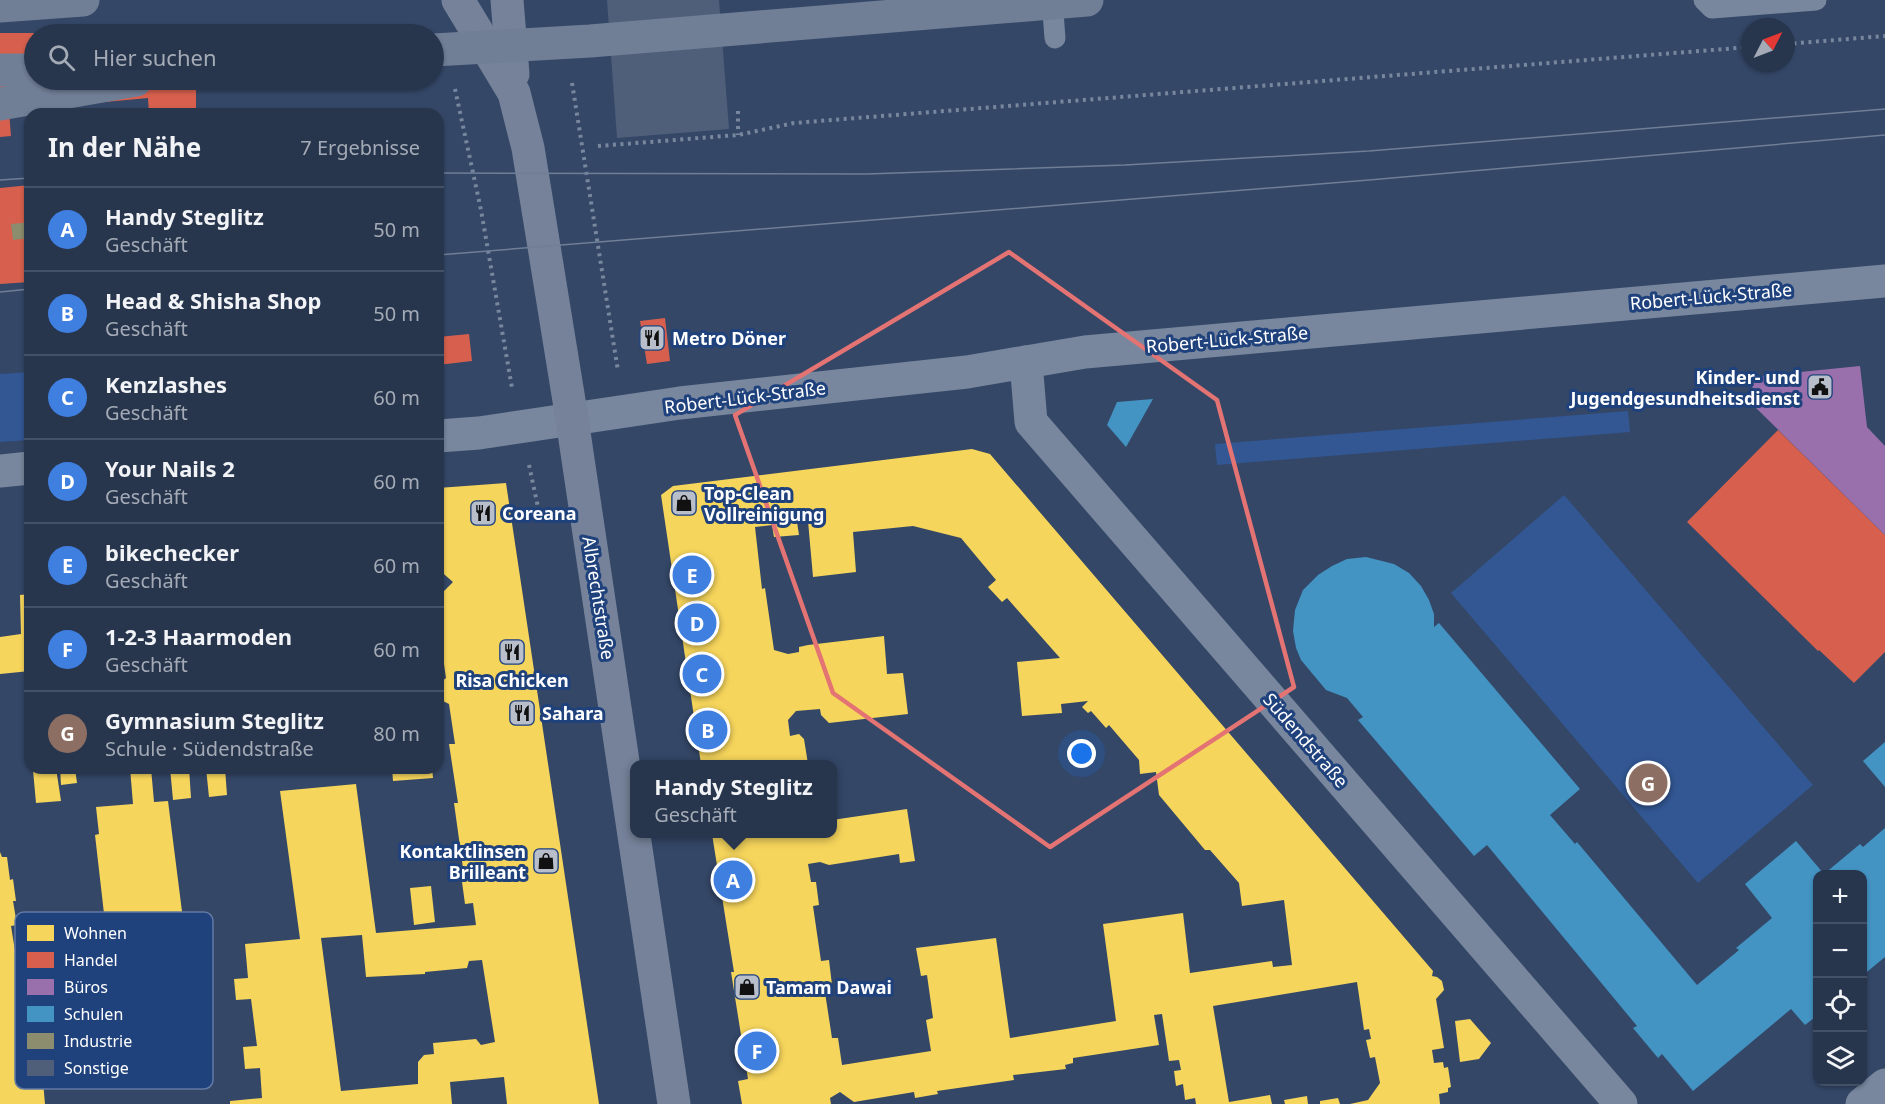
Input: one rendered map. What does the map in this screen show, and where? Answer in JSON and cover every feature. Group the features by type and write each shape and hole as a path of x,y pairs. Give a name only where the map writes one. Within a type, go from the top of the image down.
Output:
{"highway":[{"path":"0,6 83,0"},
{"path":"444,49 590,41 1088,0"},
{"path":"0,70 24,69"},
{"path":"0,104 79,90"}],"main road":[{"name":"Albrechtstraße","path":"458,0 514,93"},
{"name":"Albrechtstraße","path":"507,0 514,93 528,148 572,419 630,809"},
{"name":"Albrechtstraße","path":"634,838 674,1104"}],"street":[{"name":"Robert-Lück-Straße","path":"444,436 479,433 680,404 967,372 1085,352 1885,281"},
{"name":"Südendstraße","path":"1026,362 1031,422 1621,1104"},
{"path":"0,471 24,469"},
{"path":"1862,1104 1885,1085"}],"lane":[{"path":"1052,0 1055,38"},
{"path":"1704,0 1712,8 1816,0"}],"path":[{"path":"1795,43 1885,36"},
{"path":"598,146 738,135 794,123 1741,48"},
{"path":"454,81 482,210 513,392"},
{"path":"572,81 618,375"},
{"path":"738,111 738,135"}],"highlighted area":[{"path":"1009,252 1217,400 1294,687 1050,847 833,693 735,415"}],"shaded area":[{"path":"24,372 24,440 0,442 0,374"},
{"path":"1628,411 1630,432 1217,465 1215,444"},
{"path":"1564,495 1813,785 1698,883 1451,593"}],"building: Wohnen":[{"path":"972,449 990,454 1433,971 1432,976 1442,981 1444,990 1436,999 1444,1048 1432,1050 1434,1063 1443,1062 1444,1068 1448,1067 1451,1087 1448,1088 1448,1092 1439,1094 1440,1104 1350,1104 1368,1100 1380,1083 1375,1057 1370,1058 1366,1040 1371,1039 1369,1029 1364,1030 1357,982 1213,1006 1229,1102 1270,1095 1272,1104 1196,1104 1195,1098 1185,1100 1183,1084 1176,1086 1174,1071 1181,1070 1179,1060 1169,1061 1162,1014 1154,1015 1159,1045 1073,1058 1073,1063 1065,1065 1066,1069 1013,1075 1014,1080 937,1091 938,1094 915,1098 914,1092 854,1102 840,1092 830,1098 831,1104 742,1104 738,1081 748,1079 713,838 837,838 837,819 907,809 915,861 900,863 899,854 829,865 820,862 808,864 811,882 816,882 819,905 813,906 821,961 829,960 832,985 824,986 832,1038 838,1038 842,1065 931,1051 926,1020 933,1018 927,975 921,976 916,948 996,938 1010,1038 1116,1021 1103,924 1183,913 1190,973 1272,961 1273,967 1292,965 1284,900 1242,906 1239,883 1210,850 1205,850 1159,795 1156,772 1140,774 1139,760 1109,725 1106,728 1091,711 1088,713 1082,707 1088,701 1061,704 1062,713 1022,716 1017,662 1060,658 1007,598 1002,602 988,587 996,580 961,538 913,526 853,532 856,572 813,577 808,521 797,522 799,535 774,537 772,525 755,527 762,589 765,588 774,650 788,654 799,652 799,647 808,645 884,636 887,674 903,673 908,714 829,723 821,715 820,709 796,711 788,720 790,736 799,734 804,739 807,760 700,760 661,495 673,486"},
{"path":"506,483 599,1104 507,1104 504,1077 450,1082 452,1104 230,1104 230,1101 262,1098 260,1068 245,1069 243,1047 257,1046 251,999 236,1000 234,979 248,978 245,944 300,939 280,791 356,784 376,933 476,925 473,903 465,904 460,867 463,868 454,803 458,803 449,744 455,744 449,704 444,702 444,680 446,678 444,591 453,582 444,574 444,488","holes":["362,935 366,977 425,974 425,972 467,968 469,961 482,960 495,1042 481,1045 476,1039 433,1043 434,1054 424,1055 418,1062 418,1084 341,1091 321,938"]},
{"path":"20,595 24,595 24,672 0,674 0,637 21,634"},
{"path":"33,774 57,774 61,801 36,803"},
{"path":"60,774 76,774 77,783 61,785"},
{"path":"130,774 152,774 154,802 168,801 182,912 104,912 95,835 99,834 96,807 133,804"},
{"path":"171,774 189,774 191,798 173,800"},
{"path":"207,774 225,774 227,795 209,797"},
{"path":"392,774 433,774 433,778 393,781"},
{"path":"0,852 2,857 7,857 16,901 13,901 15,925 11,926 15,951 15,1089 44,1089 45,1104 0,1104"},
{"path":"431,886 435,922 414,925 410,888"},
{"path":"1470,1019 1491,1043 1479,1059 1460,1062 1455,1021"},
{"path":"1307,1096 1308,1104 1285,1104 1284,1100"},
{"path":"1338,1098 1340,1104 1320,1104 1320,1101"}],"building: Handel":[{"path":"0,33 24,33 24,90 196,90 196,108 149,108 148,98 9,111 11,136 0,137"},
{"path":"24,186 24,282 0,284 0,188"},
{"path":"665,318 670,361 647,364 640,321"},
{"path":"469,334 472,361 444,364 444,336"},
{"path":"1778,430 1885,535 1885,652 1854,683 1818,651 1687,522"}],"building: Büros":[{"path":"1860,366 1867,427 1885,446 1885,535 1755,407 1751,377"}],"building: Schulen":[{"path":"1153,399 1126,447 1107,425 1117,402"},
{"path":"1366,557 1394,564 1409,573 1421,586 1434,614 1434,627 1439,623 1580,789 1550,815 1575,844 1577,842 1697,985 1739,950 1736,948 1772,918 1745,884 1796,841 1821,870 1813,870 1813,1019 1805,1025 1791,1009 1693,1091 1662,1054 1658,1058 1633,1028 1637,1026 1487,845 1474,856 1358,720 1363,717 1347,698 1326,690 1301,660 1293,631 1295,610 1303,590 1318,575 1347,559"},
{"path":"1885,742 1885,787 1863,761"},
{"path":"1885,828 1885,957 1867,972 1867,870 1829,870 1860,844 1863,847"}],"building: Industrie":[{"path":"24,223 24,239 13,240 11,224"}],"building: Sonstige":[{"path":"607,0 719,0 729,129 617,138"}],"tram line":[{"path":"444,173 867,174 1125,165 1369,151 1885,109"},
{"path":"444,255 1369,180 1885,135"},
{"path":"0,180 24,178"},
{"path":"0,292 24,290"}],"place":[{"name":"Metro Döner","path":"652,338"},
{"name":"Kinder- und Jugendgesundheitsdienst","path":"1820,387"},
{"name":"Top-Clean Vollreinigung","path":"684,503"},
{"name":"Coreana","path":"483,513"},
{"name":"bikechecker","path":"692,575"},
{"name":"Your Nails 2","path":"697,623"},
{"name":"Risa Chicken","path":"512,652"},
{"name":"Kenzlashes","path":"702,674"},
{"name":"Sahara","path":"522,713"},
{"name":"Head & Shisha Shop","path":"708,730"},
{"name":"Gymnasium Steglitz","path":"1648,783"},
{"name":"Kontaktlinsen Brilleant","path":"546,861"},
{"name":"Handy Steglitz","path":"733,880"},
{"name":"Tamam Dawai","path":"747,987"},
{"name":"1-2-3 Haarmoden","path":"757,1051"}]}
